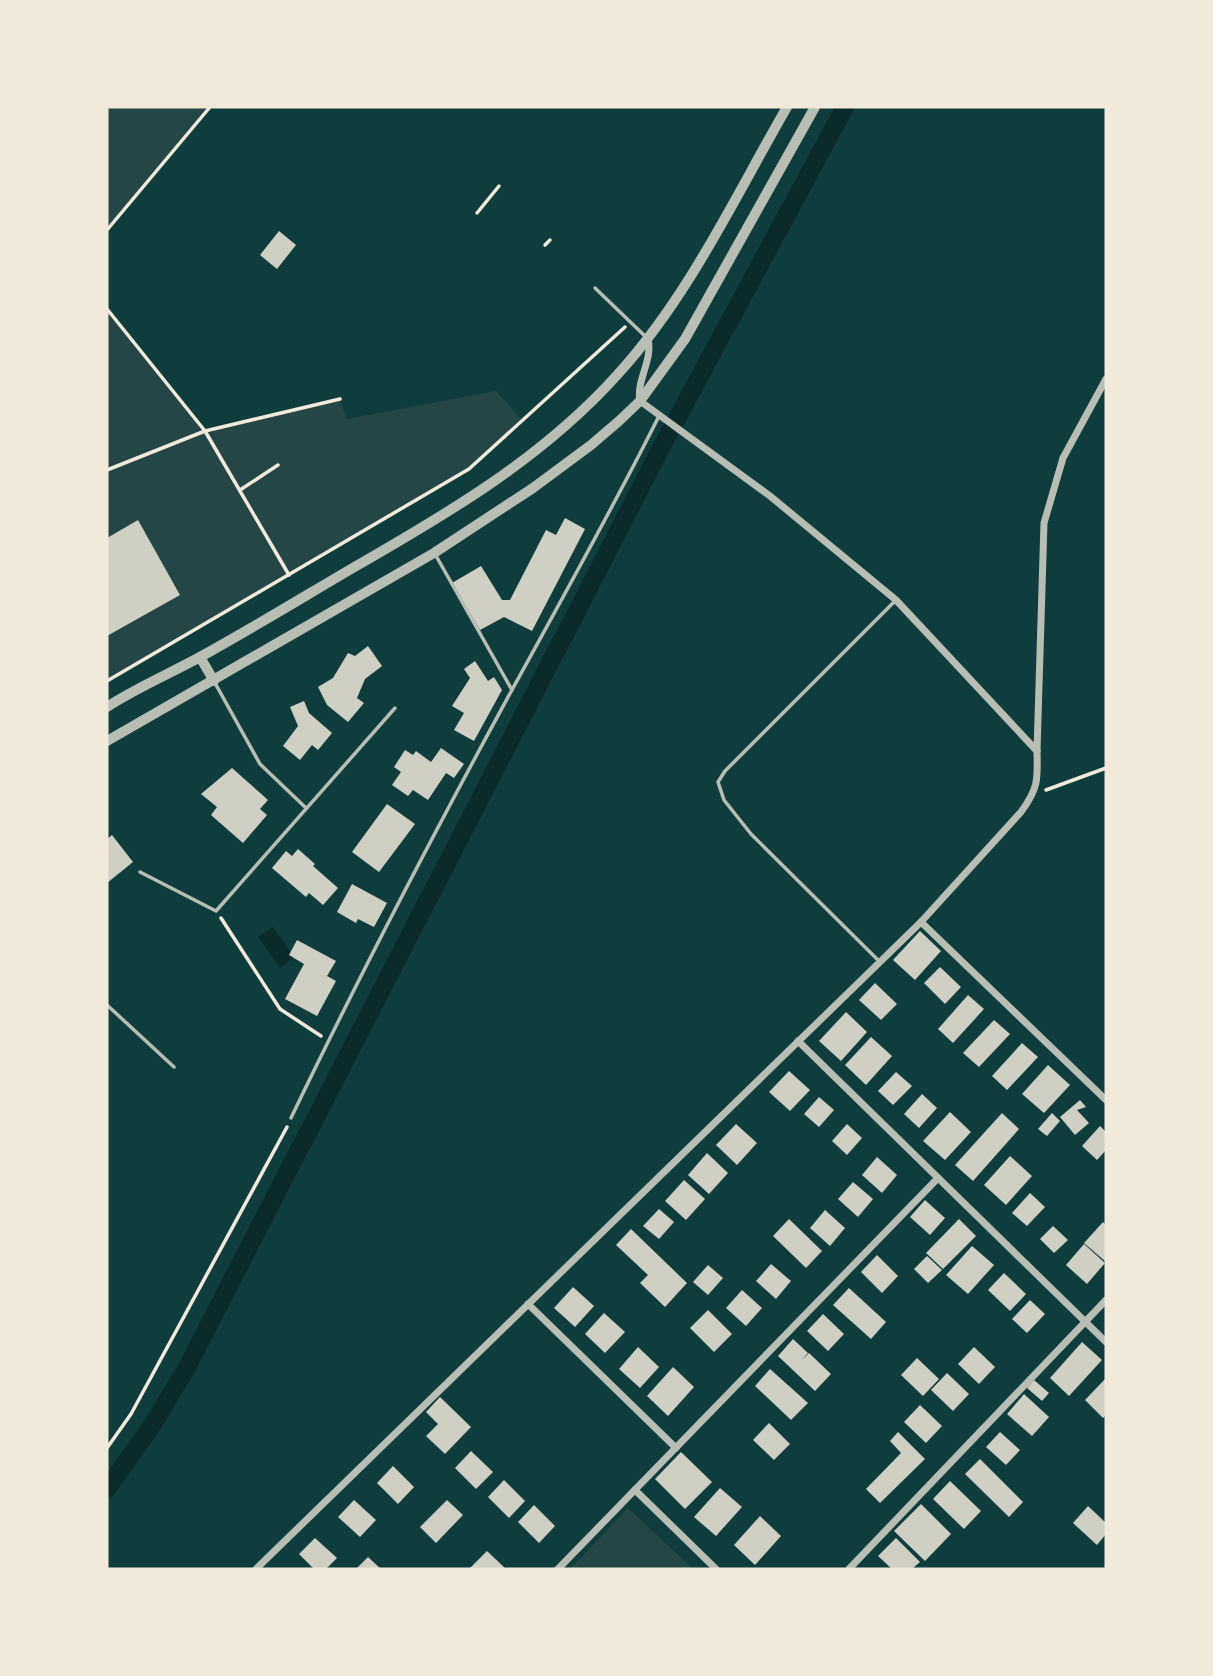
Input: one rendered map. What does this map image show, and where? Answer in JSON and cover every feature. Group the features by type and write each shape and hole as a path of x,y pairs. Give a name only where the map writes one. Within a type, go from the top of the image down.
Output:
{"street":[{"path":"107,707 200,657 416,532 516,468 591,403 648,339 709,243 787,107"},
{"path":"107,741 434,553 591,445 640,401 685,339 815,107"},
{"path":"648,339 649,357 639,395 640,401 770,496 896,600 1037,751"},
{"path":"256,1569 921,922 1021,812 1034,794 1038,779 1044,523 1063,458 1106,379"},
{"path":"200,657 214,681"},
{"path":"921,922 1106,1100"},
{"path":"798,1041 1106,1342"},
{"path":"558,1569 938,1178"},
{"path":"849,1569 1106,1300"},
{"path":"528,1304 676,1448"},
{"path":"635,1490 716,1569"}],"lane":[{"path":"595,288 648,339"},
{"path":"292,1118 328,1041 512,690 661,417"},
{"path":"434,553 512,690"},
{"path":"880,962 751,834 724,800 719,782 725,771 896,600"},
{"path":"214,681 260,764 306,808"},
{"path":"140,872 216,911 395,708"},
{"path":"107,1005 174,1067"}],"path":[{"path":"107,230 210,107"},
{"path":"477,213 499,186"},
{"path":"545,245 550,240"},
{"path":"107,309 205,431 289,575"},
{"path":"107,681 469,469 631,320"},
{"path":"107,470 205,431 340,399"},
{"path":"240,490 278,464"},
{"path":"1034,794 1106,768"},
{"path":"216,911 280,1009 328,1041"},
{"path":"107,1448 131,1414 292,1118"}],"shaded area":[{"path":"107,107 210,107 107,230"},
{"path":"107,309 205,431 340,399 347,419 496,391 523,422 469,469 107,681 107,636 180,594 138,520 107,538"},
{"path":"273,927 294,957 280,968 258,937"},
{"path":"628,1508 693,1569 570,1569"}],"building":[{"path":"279,231 296,245 277,269 260,255"},
{"path":"565,518 585,529 532,631 504,617 480,630 452,583 481,566 502,600 510,600 546,530 556,535"},
{"path":"138,520 180,595 107,636 107,538"},
{"path":"368,646 382,666 365,679 357,698 364,703 348,722 327,705 318,687 333,678 348,653 355,656"},
{"path":"475,661 488,681 494,677 502,690 474,741 454,730 464,713 452,706 470,678 464,669"},
{"path":"304,701 309,713 332,733 318,750 312,745 300,760 283,746 298,726 290,707"},
{"path":"441,748 464,764 454,778 446,773 428,800 413,790 408,796 392,785 401,772 394,767 405,750 413,755 416,751 431,762"},
{"path":"232,768 268,800 260,809 267,815 243,843 211,815 217,807 201,794"},
{"path":"387,804 415,824 379,872 352,852"},
{"path":"112,835 133,862 107,883 107,839"},
{"path":"298,849 338,888 323,905 309,893 306,897 272,868 286,851 292,856"},
{"path":"352,884 387,903 374,927 358,919 356,923 337,912"},
{"path":"920,931 941,951 915,980 893,960"},
{"path":"297,940 336,961 327,976 336,981 317,1016 285,999 304,964 289,955"},
{"path":"940,967 961,987 945,1004 924,983"},
{"path":"875,983 897,1004 881,1020 859,1000"},
{"path":"968,995 984,1009 953,1043 938,1029"},
{"path":"846,1012 867,1032 841,1061 819,1041"},
{"path":"994,1020 1010,1034 979,1067 963,1053"},
{"path":"871,1037 892,1056 866,1085 845,1065"},
{"path":"1022,1043 1038,1057 1007,1090 992,1076"},
{"path":"1048,1065 1070,1085 1044,1113 1022,1094"},
{"path":"789,1071 810,1090 790,1111 769,1092"},
{"path":"896,1072 912,1086 893,1105 878,1091"},
{"path":"922,1094 937,1108 919,1128 904,1114"},
{"path":"819,1097 834,1110 819,1127 804,1114"},
{"path":"1080,1100 1086,1107 1077,1110 1089,1123 1075,1135 1060,1117"},
{"path":"950,1112 971,1132 945,1160 923,1141"},
{"path":"1002,1113 1019,1129 973,1181 955,1165"},
{"path":"1052,1113 1060,1121 1047,1136 1038,1129"},
{"path":"736,1124 757,1143 737,1165 716,1145"},
{"path":"847,1124 862,1138 847,1155 832,1141"},
{"path":"1100,1126 1106,1132 1106,1150 1097,1160 1082,1146"},
{"path":"707,1153 728,1173 709,1194 688,1175"},
{"path":"1010,1156 1032,1176 1006,1205 984,1185"},
{"path":"877,1157 897,1175 882,1193 862,1175"},
{"path":"684,1180 705,1199 686,1220 665,1201"},
{"path":"853,1182 873,1199 858,1217 838,1199"},
{"path":"1030,1193 1045,1207 1027,1226 1012,1213"},
{"path":"925,1200 945,1218 930,1235 910,1217"},
{"path":"659,1209 674,1222 659,1239 643,1226"},
{"path":"825,1210 845,1228 830,1246 810,1228"},
{"path":"789,1219 822,1251 806,1268 773,1236"},
{"path":"959,1219 976,1236 943,1269 926,1253"},
{"path":"1103,1222 1106,1225 1106,1262 1084,1243"},
{"path":"1053,1226 1068,1240 1054,1253 1040,1239"},
{"path":"631,1229 687,1283 665,1307 640,1283 648,1275 616,1245"},
{"path":"1084,1244 1105,1263 1087,1284 1066,1265"},
{"path":"972,1246 994,1265 968,1294 946,1275"},
{"path":"877,1255 898,1276 882,1293 861,1272"},
{"path":"927,1256 942,1270 928,1283 914,1269"},
{"path":"771,1264 791,1281 776,1299 756,1281"},
{"path":"708,1265 723,1278 708,1295 693,1282"},
{"path":"1004,1273 1026,1294 1010,1311 988,1290"},
{"path":"573,1287 594,1306 575,1327 554,1308"},
{"path":"849,1288 886,1322 871,1339 833,1305"},
{"path":"742,1290 762,1308 746,1326 726,1308"},
{"path":"1030,1300 1045,1314 1027,1333 1012,1319"},
{"path":"708,1310 732,1334 714,1352 690,1328"},
{"path":"604,1313 625,1332 605,1353 585,1334"},
{"path":"823,1314 844,1334 828,1351 807,1331"},
{"path":"793,1339 808,1353 802,1360 809,1353 831,1374 815,1391 778,1356"},
{"path":"1082,1342 1102,1360 1069,1396 1050,1378"},
{"path":"638,1347 659,1367 640,1388 619,1369"},
{"path":"974,1347 995,1367 979,1384 958,1364"},
{"path":"917,1358 939,1379 923,1396 901,1375"},
{"path":"673,1367 694,1387 668,1416 647,1396"},
{"path":"770,1369 808,1403 791,1420 755,1386"},
{"path":"947,1373 969,1394 953,1411 931,1390"},
{"path":"1106,1378 1106,1415 1103,1418 1085,1400"},
{"path":"1034,1380 1049,1393 1042,1401 1027,1388"},
{"path":"1024,1394 1049,1417 1032,1436 1007,1414"},
{"path":"440,1397 471,1427 445,1454 426,1436 438,1424 426,1412"},
{"path":"920,1405 942,1426 926,1443 904,1422"},
{"path":"769,1423 790,1444 774,1460 753,1440"},
{"path":"898,1432 925,1459 880,1503 866,1489 901,1453 890,1441"},
{"path":"1000,1432 1020,1450 1006,1465 986,1447"},
{"path":"471,1451 493,1472 476,1489 455,1468"},
{"path":"681,1452 712,1482 685,1509 655,1479"},
{"path":"980,1459 1023,1502 1009,1517 965,1474"},
{"path":"393,1466 414,1487 398,1504 377,1483"},
{"path":"504,1480 525,1501 509,1518 488,1497"},
{"path":"950,1481 981,1511 964,1529 933,1499"},
{"path":"720,1488 742,1507 716,1536 694,1517"},
{"path":"354,1500 376,1520 360,1537 338,1517"},
{"path":"447,1500 463,1515 436,1543 420,1527"},
{"path":"921,1504 951,1534 925,1561 894,1531"},
{"path":"534,1505 555,1526 539,1543 518,1522"},
{"path":"1088,1506 1106,1523 1106,1534 1097,1545 1073,1523"},
{"path":"760,1516 781,1536 755,1565 734,1545"},
{"path":"315,1538 337,1558 326,1569 314,1569 299,1554"},
{"path":"896,1538 920,1562 912,1569 892,1569 878,1556"},
{"path":"487,1551 506,1569 470,1568"},
{"path":"368,1557 381,1569 356,1569"}],"waterway":[{"path":"107,1489 153,1424 186,1369 661,448 845,107"}]}
